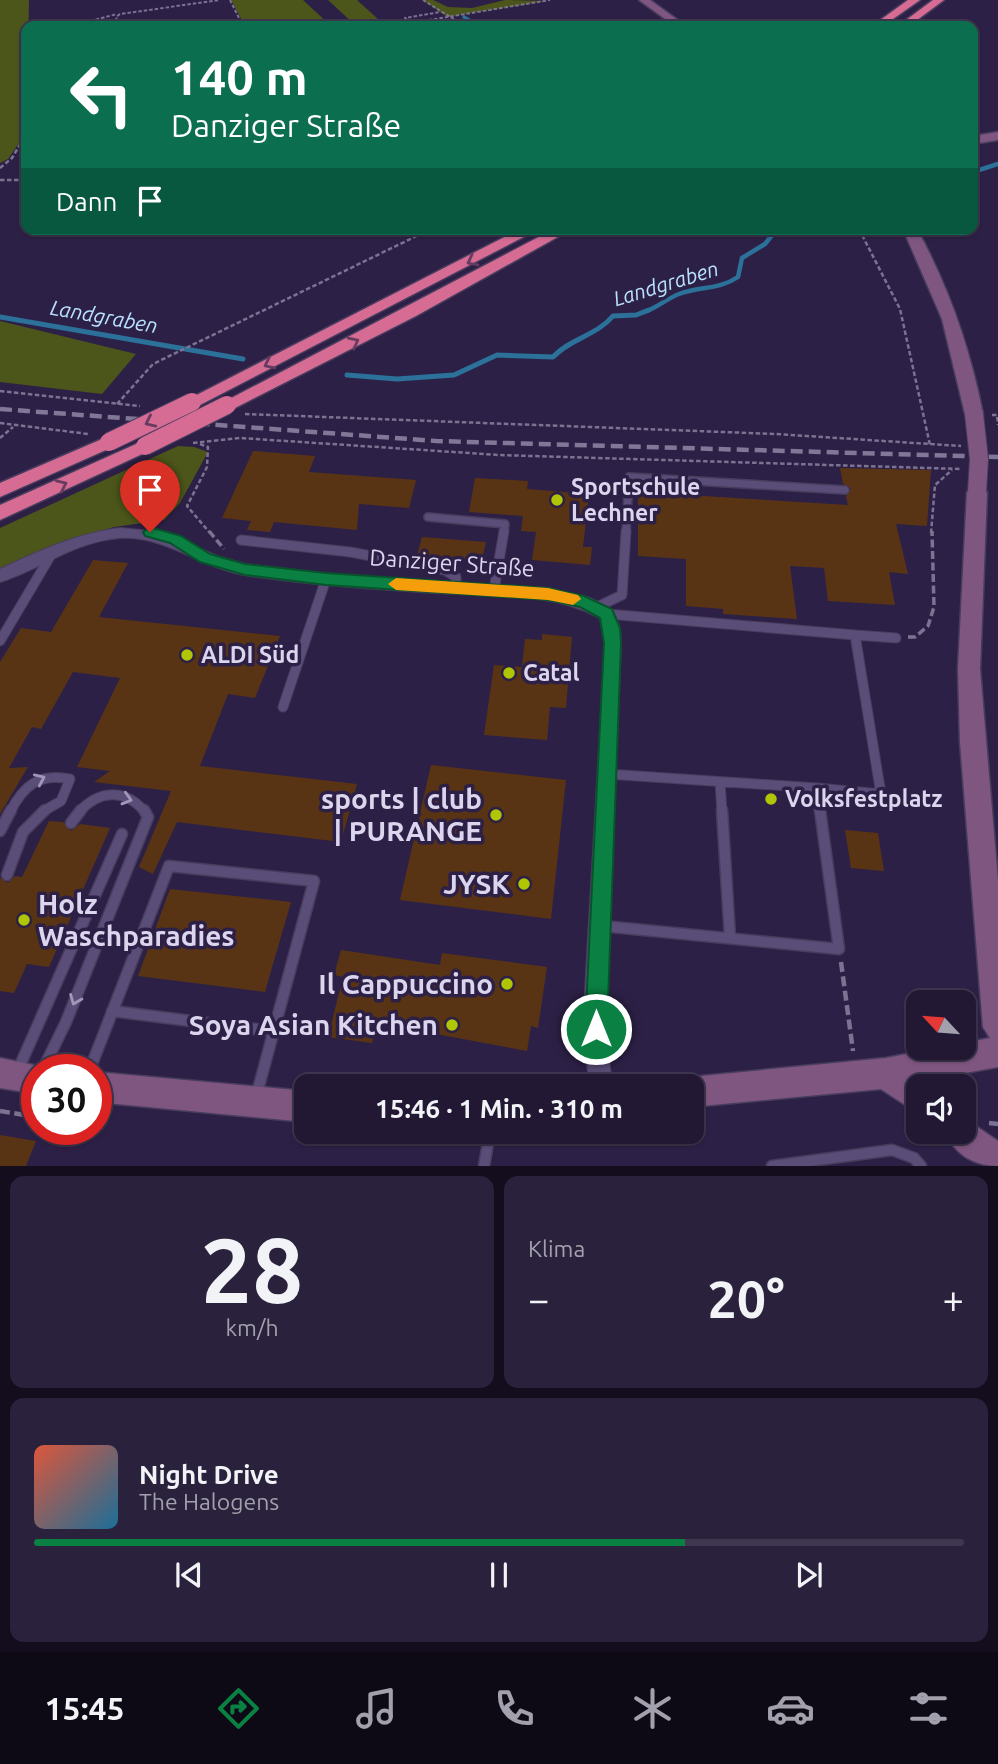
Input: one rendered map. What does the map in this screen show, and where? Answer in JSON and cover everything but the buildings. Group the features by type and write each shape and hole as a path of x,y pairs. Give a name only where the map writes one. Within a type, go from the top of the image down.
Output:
{"highway":[{"path":"884,21 915,0"},
{"path":"910,21 939,0"},
{"path":"0,491 192,402 520,235"},
{"path":"0,513 145,446 233,410 554,235"}],"main road":[{"path":"644,0 674,21"},
{"path":"978,139 998,136"},
{"path":"913,235 949,309 982,414 969,669 986,921 998,1027"},
{"path":"704,1091 886,1073 998,1052"},
{"path":"886,1073 906,1089"},
{"path":"112,1089 254,1105 294,1107"},
{"path":"976,1144 998,1161"}],"street":[{"name":"Danziger Straße","path":"0,576 85,538 150,532 176,540 205,558 245,569 326,579 548,594 602,610"},
{"path":"600,1074 596,1048 598,926 612,643 612,628 602,610"}],"lane":[{"path":"602,610 622,595 629,477 845,490"},
{"path":"428,517 505,524 494,590"},
{"path":"241,540 350,552 445,570 456,577 456,588"},
{"path":"0,641 52,552"},
{"path":"283,707 326,579"},
{"path":"602,610 896,638"},
{"path":"607,774 881,794 855,635"},
{"path":"0,831 21,791 36,778 53,774 70,779 69,792 54,808 32,820 15,850 7,875"},
{"path":"720,782 730,937"},
{"path":"598,926 839,949 817,788"},
{"path":"40,1054 66,1022 148,817 142,803 128,797 98,796 84,806 71,823"},
{"path":"32,1054 122,834"},
{"path":"96,1054 169,866 314,881 271,1031 254,1105"},
{"path":"112,1011 271,1031"},
{"path":"484,1166 488,1144"},
{"path":"772,1166 892,1150 914,1158 921,1166"}],"path":[{"path":"96,21 120,13 220,0"},
{"path":"230,0 240,21"},
{"path":"422,0 455,21"},
{"path":"423,21 550,0"},
{"path":"409,21 405,18 440,12"},
{"path":"117,21 116,17 120,13"},
{"path":"0,168 12,158 21,143"},
{"path":"0,180 21,180"},
{"path":"117,404 153,364 419,235"},
{"path":"863,235 885,271 908,337 919,413 930,445"},
{"path":"0,391 144,407"},
{"path":"233,410 776,434 971,446"},
{"path":"982,414 997,415 998,425"},
{"path":"0,423 13,427 0,438"},
{"path":"245,569 187,506 210,459 208,447 198,443 240,438 499,455 874,464 952,469 935,485 931,539 934,607 928,626 915,637 896,638"},
{"path":"839,949 851,1035"},
{"path":"0,1111 21,1114"}],"green space":[{"path":"0,0 29,0 29,21 21,21 21,140 8,159 0,163"},
{"path":"231,0 303,0 326,21 242,21"},
{"path":"328,0 357,0 379,20 351,21"},
{"path":"423,0 433,0 448,7 472,8 505,0 546,1 447,17"},
{"path":"0,321 136,354 102,394 0,382"},
{"path":"178,446 194,447 208,452 180,503 164,520 114,527 81,537 0,573 0,528"}],"waterway":[{"path":"464,17 471,21"},
{"name":"Landgraben","path":"978,170 998,164"},
{"name":"Landgraben","path":"645,311 679,294 724,284 738,277 742,258 765,244 772,235"},
{"name":"Landgraben","path":"347,375 397,379 454,375 497,355 553,357 613,316 636,315 645,311"},
{"name":"Landgraben","path":"0,317 243,359"}],"railway":[{"path":"0,409 436,441 998,457"}],"slow traffic":[{"path":"396,584 548,594 573,599"}],"place":[{"name":"Sportschule Lechner","path":"557,500"},
{"name":"ALDI Süd","path":"187,655"},
{"name":"Catal","path":"509,673"},
{"name":"Volksfestplatz","path":"771,799"},
{"name":"sports | club | PURANGE","path":"496,815"},
{"name":"JYSK","path":"524,884"},
{"name":"Holz Waschparadies","path":"24,920"},
{"name":"Il Cappuccino","path":"507,984"},
{"name":"Soya Asian Kitchen","path":"452,1025"}],"route":[{"path":"150,532 176,540 205,558 245,569 326,579 548,594 584,602 607,614 612,628 612,643 598,926 596,1029"}]}
